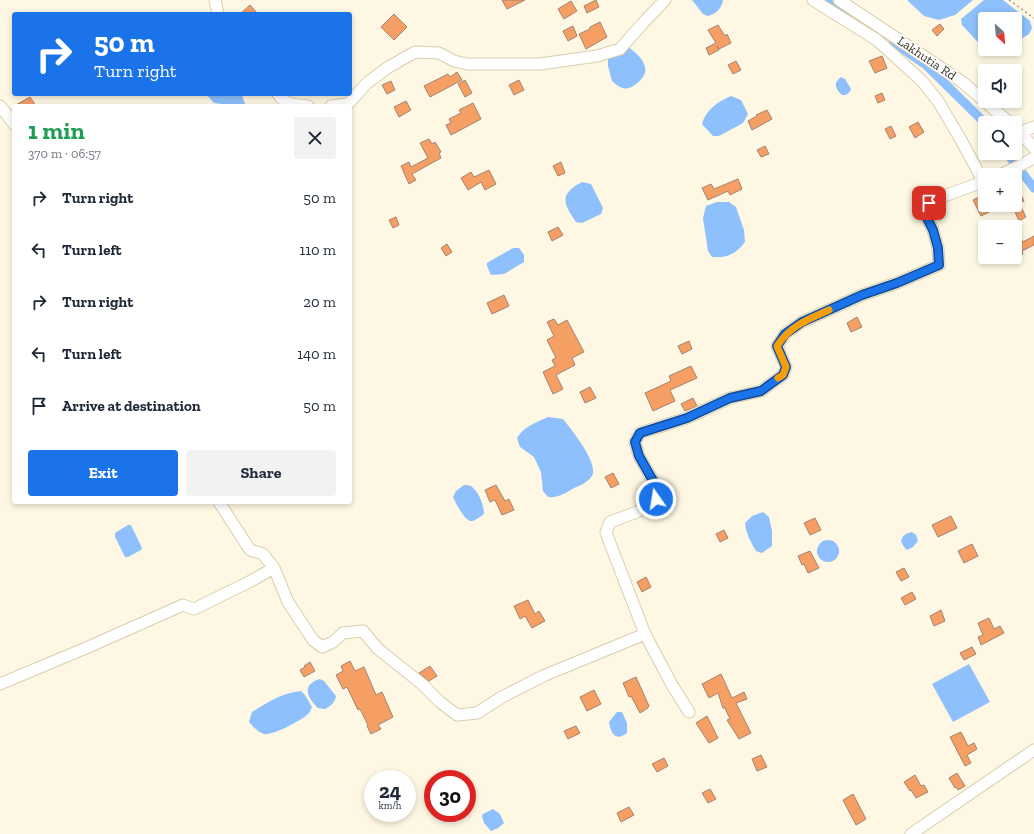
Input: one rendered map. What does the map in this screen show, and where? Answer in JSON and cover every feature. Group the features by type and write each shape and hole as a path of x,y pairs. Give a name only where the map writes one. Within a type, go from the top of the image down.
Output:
{"street":[{"path":"215,0 218,12"},
{"path":"348,104 367,83 387,68 415,52 439,53 454,61 467,64 540,64 597,56 620,49 665,0"},
{"path":"813,0 877,40 922,81 938,101 978,170"},
{"name":"Lakhutia Rd","path":"839,0 961,81 1002,116"},
{"path":"280,96 286,102 293,104"},
{"path":"0,106 12,121"},
{"path":"1022,129 1034,127"},
{"path":"1022,134 1034,148"},
{"path":"1015,168 1031,159"},
{"path":"689,712 672,685 645,634 606,533 610,522 637,512 656,499 656,486 639,456 635,442 640,433 687,418 730,398 761,391 783,375 786,367 777,346 785,334 802,322 862,295 897,283 939,265 938,248 933,230 922,208 936,198 978,183"},
{"path":"220,504 250,550 263,554 274,568 288,602 313,640 322,647 333,642 343,633 363,631 378,649 422,684 440,702 457,715 477,713 502,697 543,676 645,634"},
{"path":"0,684 183,605 194,609 274,568"},
{"path":"911,834 1034,750"}],"path":[{"path":"1009,0 1034,18"}],"water":[{"path":"692,0 723,0 718,10 714,14 708,16 703,14"},
{"path":"907,0 973,0 955,15 939,20 924,16"},
{"path":"984,0 1003,0 1018,12 978,12 978,42 962,25 961,19"},
{"path":"1022,15 1030,21 1032,28 1029,34 1022,38"},
{"path":"627,46 641,58 644,63 645,73 636,84 625,88 612,81 608,66 608,57"},
{"path":"841,77 845,79 851,89 849,93 842,95 836,88 838,79"},
{"path":"208,96 242,96 245,104 224,104 214,103"},
{"path":"731,96 741,100 748,114 743,123 719,136 713,136 702,124 706,114 713,107"},
{"path":"582,182 591,184 603,208 601,214 582,223 576,222 568,209 566,199 570,191"},
{"path":"717,202 729,202 736,207 744,230 745,242 738,250 727,256 712,257 708,251 703,218 706,206"},
{"path":"513,248 519,248 524,255 524,262 504,274 491,275 487,263"},
{"path":"548,417 563,419 583,446 592,463 593,470 592,476 589,480 562,495 555,497 548,497 543,491 541,472 534,457 520,447 517,438 527,428"},
{"path":"464,485 470,486 474,489 479,495 483,507 484,514 472,521 468,520 463,514 453,497 456,491"},
{"path":"763,512 769,517 772,531 772,546 762,553 756,551 748,534 745,523 752,516"},
{"path":"128,525 131,525 142,548 128,557 125,557 115,537 115,533"},
{"path":"912,532 916,535 918,541 913,547 907,550 901,541 905,535"},
{"path":"824,540 832,540 839,547 839,555 832,562 824,562 817,555 817,547"},
{"path":"969,664 990,702 953,722 932,684"},
{"path":"320,679 324,681 336,696 332,704 325,709 318,708 311,700 308,692 310,685"},
{"path":"301,691 312,707 309,713 301,720 274,733 268,734 259,732 249,722 252,712 275,698"},
{"path":"617,712 622,712 627,723 627,733 619,737 612,733 609,722"},
{"path":"493,809 500,814 504,823 491,831 484,823 482,816"}],"building":[{"path":"502,0 525,0 507,9"},
{"path":"596,0 599,7 587,13 584,6"},
{"path":"571,1 577,11 564,19 558,9"},
{"path":"250,5 256,12 242,12"},
{"path":"394,14 407,27 394,40 381,27"},
{"path":"600,22 607,37 586,49 579,34"},
{"path":"940,24 944,29 937,36 932,30"},
{"path":"718,25 725,36 727,34 731,43 719,49 717,46 719,50 709,55 706,48 716,43 708,30"},
{"path":"573,26 577,36 568,41 563,31"},
{"path":"882,56 887,68 875,73 869,61"},
{"path":"736,61 741,70 733,74 728,65"},
{"path":"457,72 462,80 430,97 424,86 448,74 450,77"},
{"path":"465,80 472,93 465,97 458,84"},
{"path":"519,80 524,90 514,95 509,85"},
{"path":"391,81 395,90 387,94 382,85"},
{"path":"882,93 885,100 878,103 875,96"},
{"path":"30,97 35,104 18,104"},
{"path":"406,101 411,110 399,117 394,107"},
{"path":"473,103 481,119 451,135 446,125 451,123 449,119 461,113 459,110"},
{"path":"767,110 772,119 752,130 748,121"},
{"path":"918,122 924,132 915,138 909,127"},
{"path":"891,126 896,136 890,139 885,129"},
{"path":"429,139 432,144 435,142 441,152 439,153 441,158 412,174 416,180 409,184 401,166 409,162 411,167 428,158 420,143"},
{"path":"765,146 769,154 761,157 757,150"},
{"path":"561,162 565,173 558,176 553,166"},
{"path":"489,170 496,184 485,190 481,182 468,190 461,178 471,172 474,177"},
{"path":"738,179 742,189 730,195 728,191 708,200 702,188 711,184 714,189"},
{"path":"978,198 978,210 973,200"},
{"path":"1022,209 1026,217 1019,220 1015,212 1022,212"},
{"path":"979,212 989,212 981,216"},
{"path":"396,217 399,225 393,228 389,220"},
{"path":"558,227 563,235 552,241 548,232"},
{"path":"1034,236 1034,245 1022,251 1022,240 1023,242"},
{"path":"447,244 452,252 446,256 441,248"},
{"path":"504,295 509,306 492,314 487,303"},
{"path":"857,317 862,327 851,332 847,323"},
{"path":"554,319 558,325 567,320 584,352 572,358 575,365 556,375 563,389 553,394 543,372 555,366 552,360 556,358 547,340 554,336 547,322"},
{"path":"689,341 692,349 682,354 678,346"},
{"path":"691,366 697,378 670,390 675,401 653,411 645,393 671,381 669,376"},
{"path":"590,387 596,398 585,403 580,392"},
{"path":"693,398 697,406 685,411 681,404"},
{"path":"613,473 619,484 611,488 605,477"},
{"path":"496,485 505,501 509,499 514,510 502,515 495,500 490,502 485,490"},
{"path":"951,516 957,528 938,537 932,525"},
{"path":"815,518 821,530 810,535 804,523"},
{"path":"724,530 728,538 720,542 716,534"},
{"path":"972,544 978,556 964,563 958,551"},
{"path":"810,551 819,568 808,573 798,556"},
{"path":"904,568 909,577 901,581 896,572"},
{"path":"646,577 651,587 642,592 637,582"},
{"path":"912,592 916,599 905,605 901,598"},
{"path":"528,600 535,614 539,611 545,621 532,628 525,616 520,619 514,606"},
{"path":"941,610 945,621 934,626 930,616"},
{"path":"989,618 994,629 1000,626 1004,633 981,645 978,637 983,635 978,623"},
{"path":"972,647 976,654 964,660 960,653"},
{"path":"350,661 355,671 364,667 376,695 382,692 393,717 378,725 381,729 371,734 360,709 358,710 347,687 343,689 336,675 343,671 341,666"},
{"path":"310,662 315,671 304,677 300,670"},
{"path":"430,666 437,676 429,681 419,673"},
{"path":"721,674 732,698 744,692 747,699 736,703 751,733 739,739 727,720 730,719 725,708 723,708 718,693 709,698 702,684"},
{"path":"636,677 649,706 640,713 631,696 629,697 623,683"},
{"path":"594,690 601,704 587,711 580,697"},
{"path":"707,716 718,738 709,743 696,723"},
{"path":"576,726 580,733 568,739 564,731"},
{"path":"961,732 968,746 974,743 977,749 967,755 971,763 965,766 950,737"},
{"path":"761,755 767,767 757,771 752,759"},
{"path":"664,758 668,766 657,772 652,764"},
{"path":"957,773 965,786 958,790 949,778"},
{"path":"915,775 921,786 924,785 928,792 916,798 904,782"},
{"path":"710,789 716,799 708,803 702,793"},
{"path":"853,794 866,819 856,825 843,800"},
{"path":"629,807 634,815 621,822 617,813"}],"waterway":[{"path":"829,0 846,11"},
{"path":"893,42 926,65 978,116"},
{"path":"1012,160 1034,188"}],"slow traffic":[{"path":"778,378 783,375 786,367 777,346 785,334 802,322 829,310"}],"route":[{"path":"656,499 656,486 639,456 635,442 640,433 687,418 730,398 761,391 783,375 786,367 777,346 785,334 802,322 862,295 897,283 939,265 938,248 933,230 922,208 929,203"}]}
